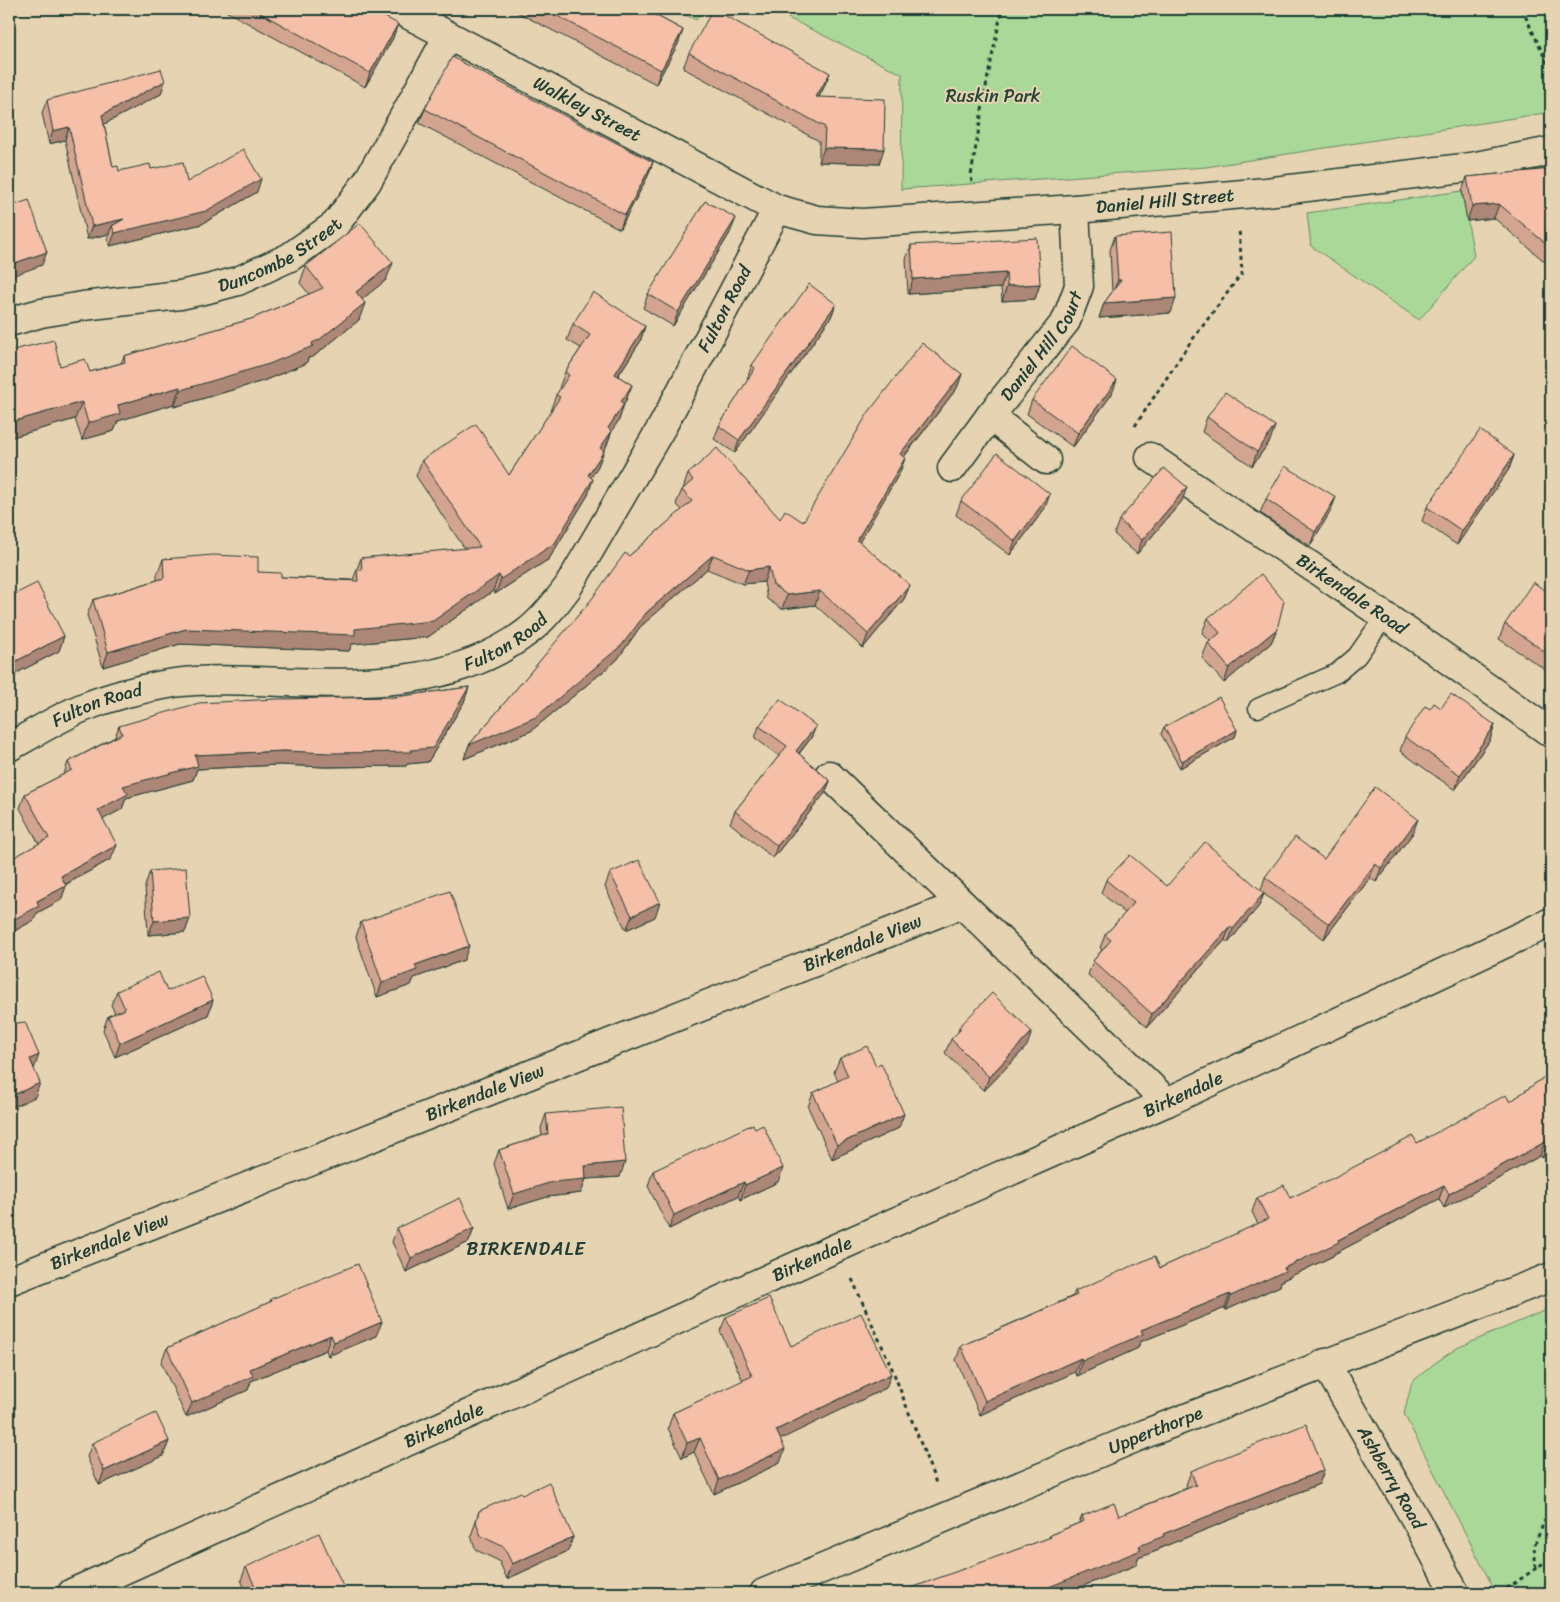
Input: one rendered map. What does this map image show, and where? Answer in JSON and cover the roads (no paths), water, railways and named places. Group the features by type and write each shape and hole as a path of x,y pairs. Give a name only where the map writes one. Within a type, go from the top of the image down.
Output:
{"street":[{"name":"Walkley Street","path":"398,9 777,209"},
{"name":"Duncombe Street","path":"9,322 41,313 83,306 180,296 238,281 290,257 335,225 366,182 448,36"},
{"name":"Daniel Hill Street","path":"777,209 817,220 862,222 1075,209 1238,195 1471,167 1551,151"},
{"name":"Fulton Road","path":"9,747 82,708 130,692 174,683 215,680 339,684 384,682 423,676 469,664 527,632 551,608 568,587 663,425 777,209"},
{"name":"Daniel Hill Court","path":"952,468 990,416 1066,321 1079,286 1075,209"},
{"name":"Daniel Hill Court","path":"990,416 1046,460"},
{"name":"Birkendale Road","path":"1150,457 1430,647 1551,734"},
{"path":"829,776 1167,1102"},
{"name":"Birkendale View","path":"9,1281 962,904"},
{"name":"Birkendale","path":"72,1593 836,1248 1167,1102 1551,922"},
{"name":"Upperthorpe","path":"764,1593 1147,1433 1551,1277"},
{"name":"Ashberry Road","path":"1325,1363 1417,1522 1455,1593"}],"lane":[{"path":"1258,708 1337,673 1357,656 1385,616"}],"district":[{"name":"BIRKENDALE","path":"526,1248"}],"park label":[{"name":"Ruskin Park","path":"993,96"}]}
